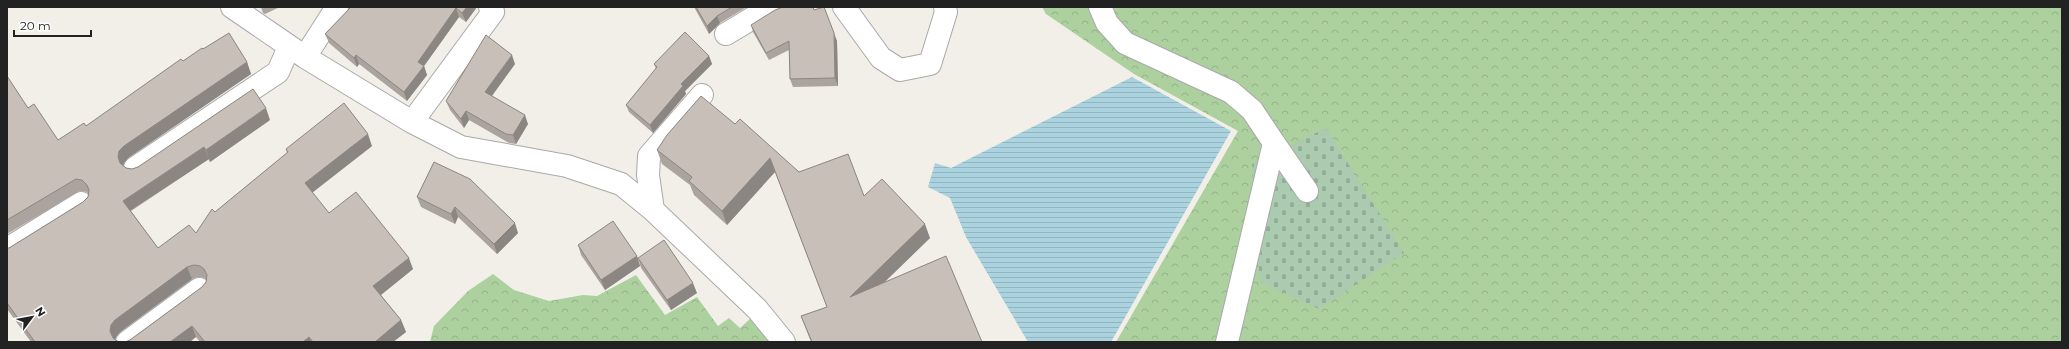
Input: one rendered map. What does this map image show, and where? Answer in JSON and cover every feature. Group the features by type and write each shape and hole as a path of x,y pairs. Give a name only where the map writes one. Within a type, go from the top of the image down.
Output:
{"street":[{"path":"232,7 297,52 412,122 461,147 567,166 621,184 653,210 756,309 784,342"},
{"path":"135,168 278,72 337,7"},
{"path":"412,122 493,12 490,7"},
{"path":"726,34 770,7"},
{"path":"844,7 881,58 900,70 930,64 946,12 945,7"},
{"path":"1100,7 1107,23 1125,44 1231,92 1252,110 1307,191"},
{"path":"653,210 648,175 649,156 702,96"},
{"path":"1227,342 1274,143"},
{"path":"7,249 80,203"},
{"path":"127,342 199,289"}],"green space":[{"path":"1042,7 2062,7 2062,342 1116,342 1238,131 1134,74 1046,14"},
{"path":"1326,128 1404,253 1319,309 1260,282 1252,164"},
{"path":"493,274 514,290 549,301 583,295 597,296 636,275 665,315 697,297 718,326 729,318 740,328 751,318 774,342 430,342 434,326 468,291"}],"water":[{"path":"1132,77 1231,131 1111,342 1028,342 966,237 950,198 928,187 935,163 951,168"}],"building":[{"path":"351,7 467,7 462,13 456,8 418,62 424,66 404,92 356,55 354,58 325,34"},
{"path":"696,7 732,7 717,16 707,26"},
{"path":"783,7 813,7 814,10 824,7 834,33 835,78 790,79 789,41 766,53 751,25 775,10"},
{"path":"685,32 709,56 681,84 683,86 650,125 626,105 657,67 654,64"},
{"path":"229,33 247,62 124,146 119,151 118,157 120,163 126,168 132,169 138,167 253,89 266,108 206,150 204,147 123,201 158,248 189,225 196,233 212,209 215,212 288,152 286,149 344,103 368,134 305,183 329,213 356,192 409,258 373,286 401,320 375,342 313,342 309,337 303,342 205,342 192,326 170,342 125,342 130,340 202,287 206,282 207,275 204,269 200,266 194,265 187,267 115,320 111,325 110,331 113,338 120,342 35,342 7,303 7,248 83,202 88,197 89,190 87,185 82,180 76,179 7,220 7,76 28,108 34,104 58,140 84,123 86,126 181,59 183,61 202,48 203,49"},
{"path":"486,35 512,55 485,92 525,115 513,135 506,134 466,111 461,119 446,101"},
{"path":"701,96 735,124 740,119 799,172 848,154 864,196 882,179 925,224 850,297 946,256 982,342 812,342 801,316 827,307 770,158 722,211 689,181 692,177 657,150 667,135"},
{"path":"434,162 470,179 515,223 494,244 455,207 451,214 417,197"},
{"path":"613,221 637,256 601,280 578,245"},
{"path":"664,240 693,283 667,300 638,258"}]}
